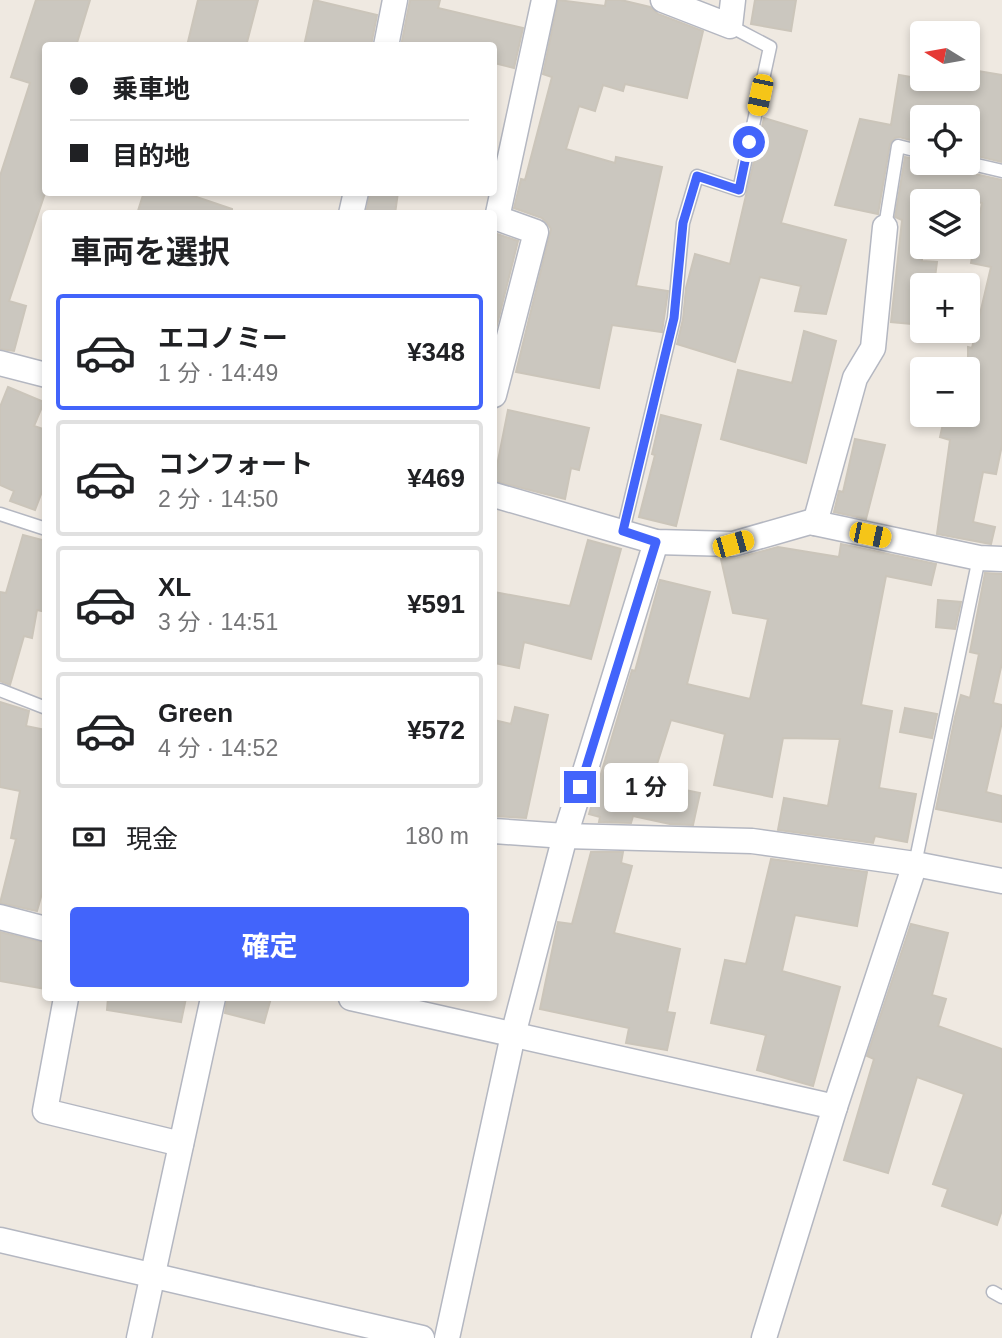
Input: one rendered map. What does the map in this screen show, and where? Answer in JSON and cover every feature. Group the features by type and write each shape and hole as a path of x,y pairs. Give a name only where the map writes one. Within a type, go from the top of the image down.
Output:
{"street":[{"path":"387,42 395,0"},
{"path":"497,383 536,232 497,218 544,0"},
{"path":"663,0 730,26 733,0"},
{"path":"815,523 855,378 873,348 885,226"},
{"path":"0,363 42,373"},
{"path":"497,496 656,542 733,544 810,522 990,559"},
{"path":"447,1338 513,1035 565,836 656,542"},
{"path":"497,831 565,836 752,841 915,864 1002,881"},
{"path":"764,1338 835,1107 915,864"},
{"path":"0,918 42,928"},
{"path":"65,1001 44,1111 181,1144"},
{"path":"139,1338 212,1001"},
{"path":"364,1001 835,1107"},
{"path":"0,1240 422,1338"}],"lane":[{"path":"623,531 674,318 683,223 697,176 739,190 770,47 730,26"},
{"path":"885,226 898,146 910,149"},
{"path":"980,166 1002,171"},
{"path":"0,514 42,528"},
{"path":"915,864 990,559"},
{"path":"0,690 42,706"}],"building":[{"path":"36,0 90,0 77,42 42,42 44,196 9,301 26,306 14,351 0,349 0,176 30,83 11,77"},
{"path":"198,0 258,0 247,42 188,42"},
{"path":"314,0 377,15 372,42 305,42"},
{"path":"410,0 440,0 438,8 523,28 514,68 497,64 497,42 402,42"},
{"path":"558,0 605,6 606,0 621,0 650,7 658,14 703,31 687,98 625,84 623,91 603,85 595,111 579,106 566,149 615,163 616,157 662,167 636,286 668,291 662,332 612,325 599,388 516,372 551,229 542,218 514,208 521,179 525,180 552,77 543,74"},
{"path":"755,0 796,0 791,31 751,24"},
{"path":"980,71 1002,75 1002,162 980,157 980,105 910,105 910,140 899,137 890,144 878,214 835,205 860,119 891,125 899,75 910,77 910,91 980,91"},
{"path":"764,118 807,131 781,223 846,240 826,314 795,311 801,286 760,277 735,362 677,344 686,288 695,254 730,264"},
{"path":"905,157 910,158 910,175 980,175 1002,180 1002,445 996,474 983,472 973,522 995,527 991,544 937,534 950,440 940,437 942,427 980,427 980,357 968,357 968,347 972,348 973,343 980,343 980,314 991,267 971,263 972,259 980,259 980,189 910,189 910,259 937,262 936,273 910,273 910,324 891,322 902,220 895,217"},
{"path":"143,196 194,196 232,209 232,210 138,210"},
{"path":"369,196 397,196 396,210 367,210"},
{"path":"497,234 518,241 497,325"},
{"path":"804,331 836,341 806,463 721,439 738,370 792,383"},
{"path":"8,387 42,401 34,426 42,429 42,492 35,510 10,501 14,491 0,485 0,407"},
{"path":"508,410 589,428 579,470 571,468 565,499 497,482 497,466"},
{"path":"661,415 701,425 676,526 639,517 655,455 652,454"},
{"path":"855,439 885,445 866,519 834,512 839,491 843,492"},
{"path":"23,535 42,540 42,611 37,610 32,638 24,636 10,685 0,681 0,592 6,593"},
{"path":"588,540 621,549 591,659 524,642 519,668 497,664 497,593 570,606"},
{"path":"841,544 936,564 931,585 886,576 861,705 892,711 879,788 916,794 907,842 875,836 873,843 778,830 784,798 828,806 840,739 783,738 772,797 714,785 725,734 671,720 651,783 700,793 693,825 670,824 633,816 631,823 599,822 600,817 589,814 632,670 635,671 660,580 710,592 687,684 750,699 768,619 733,613 721,559 737,558 778,547 839,557"},
{"path":"985,573 1002,574 1002,663 993,703 1002,705 1002,722 986,792 1002,796 1002,822 936,809 961,695 970,698 979,654 970,652"},
{"path":"938,600 961,602 955,629 936,627"},
{"path":"0,702 29,711 26,726 42,729 42,893 37,911 0,903 16,839 11,838 20,791 0,787"},
{"path":"515,707 548,715 526,818 497,816 497,721 511,724"},
{"path":"905,708 937,714 932,738 900,732"},
{"path":"591,852 623,852 621,863 632,866 614,933 680,949 667,1012 675,1013 667,1050 626,1043 629,1028 540,1009 558,922 572,924"},
{"path":"771,859 867,872 857,926 795,915 782,971 840,987 813,1086 757,1070 766,1035 711,1023 725,960 746,964"},
{"path":"911,924 948,933 932,995 946,999 938,1026 1002,1049 1002,1210 997,1225 942,1206 948,1189 933,1184 964,1094 917,1077 888,1173 844,1160 874,1059 867,1056"},
{"path":"0,932 42,942 42,988 0,981"},
{"path":"108,1001 185,1001 181,1022 107,1010"},
{"path":"227,1001 270,1001 264,1023 225,1013"}],"route":[{"path":"580,787 656,542 623,531 674,318 683,223 697,176 739,190 749,142"}]}
